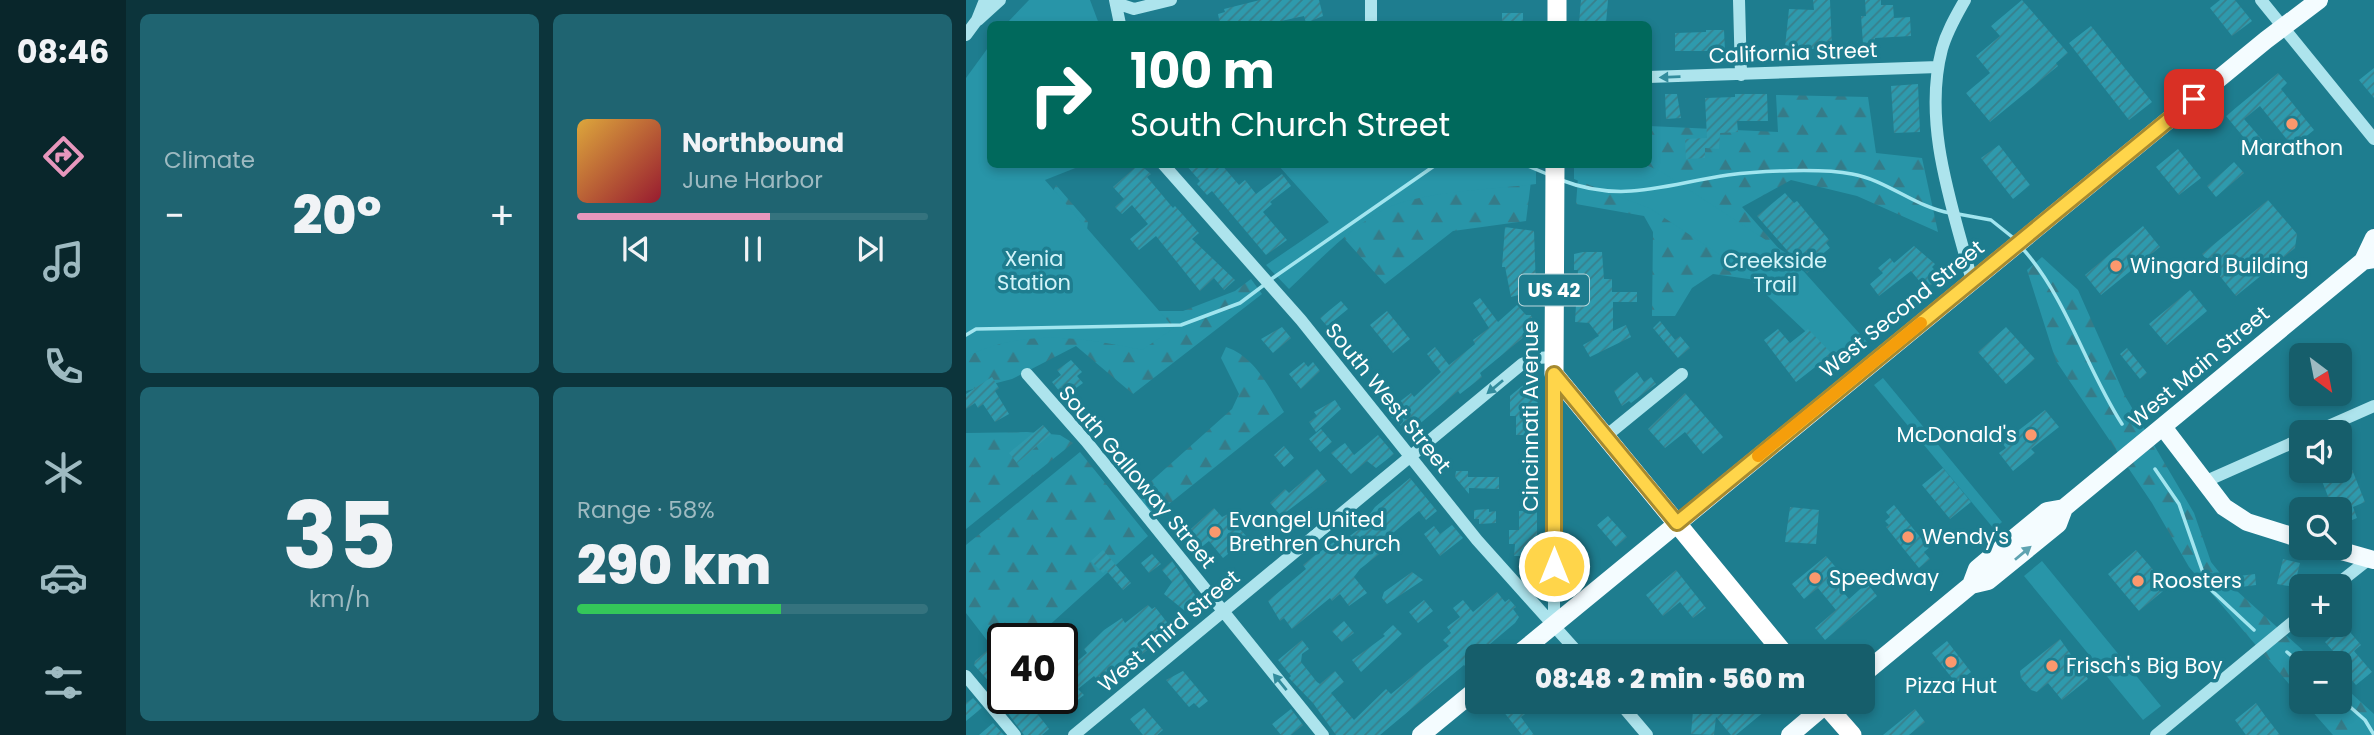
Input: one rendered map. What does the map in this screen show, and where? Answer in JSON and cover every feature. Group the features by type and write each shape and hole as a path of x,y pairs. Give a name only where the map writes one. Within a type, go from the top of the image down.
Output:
{"highway":[{"path":"1556,21 1557,0"},
{"name":"Cincinnati Avenue","path":"1554,366 1555,168"},
{"path":"1554,366 1606,436 1776,644"},
{"path":"1835,714 1852,735"}],"main road":[{"name":"West Second Street","path":"1531,644 2283,26 2319,0"},
{"name":"West Main Street","path":"1875,664 1971,585 1988,582 2058,524 2064,508 2369,260 2374,238"},
{"path":"2163,427 2204,482 2235,516 2255,526 2289,536"},
{"path":"2352,554 2371,560"},
{"path":"1421,735 1465,699"},
{"path":"1790,735 1814,714"}],"street":[{"path":"977,20 985,0"},
{"path":"966,35 977,20 1000,0"},
{"path":"1116,1 1134,9 1171,0"},
{"path":"1371,0 1371,21"},
{"path":"1739,0 1741,75"},
{"path":"1965,0 1946,36 1938,66 1939,141 1972,281"},
{"path":"2261,0 2374,139"},
{"path":"1116,1 1119,21"},
{"name":"California Street","path":"1652,77 1938,66"},
{"name":"South West Street","path":"1167,168 1275,290 1476,540 1571,644"},
{"name":"West Third Street","path":"1074,735 1522,364 1535,359 1554,366"},
{"name":"Cincinnati Avenue","path":"1554,366 1555,625"},
{"name":"South Galloway Street","path":"1027,374 1086,441 1323,735"},
{"path":"1606,436 1682,374"},
{"path":"2342,420 2374,406"},
{"path":"2204,482 2289,444"},
{"path":"2352,574 2371,560"},
{"path":"2156,735 2289,625"},
{"path":"966,677 1015,735"},
{"path":"1629,714 1647,735"}],"green space":[{"path":"1029,0 1090,0 1098,21 1009,21"},
{"name":"Xenia Station","path":"987,49 987,168 1075,168 1045,180 1174,328 1142,350 1053,338 1009,342 966,357 966,78"},
{"path":"1776,95 1868,97 1876,153 1922,158 1938,232 1857,196 1791,180 1742,207 1863,344 1756,280 1713,274 1692,288 1675,316 1652,316 1653,232 1644,216 1576,204 1579,168 1652,168 1652,126 1778,132"},
{"path":"1281,168 1533,168 1526,221 1453,231 1385,284"},
{"path":"1283,168 1536,168 1536,184 1436,195 1383,210 1334,246 1289,289 1266,265 1329,222"},
{"name":"Creekside Trail","path":"1574,168 1652,168 1660,171 1789,255 1868,343 1841,365 1735,265 1651,209 1574,179"},
{"path":"1056,185 1088,222 1080,285 1084,311 1183,311 1235,291 1251,279 1262,294 1133,394 1076,346 1012,379 966,391 966,247 1034,233"},
{"path":"2042,257 2078,290 2125,396 2194,513 2211,562 2227,582 2304,651 2289,651 2289,684 2189,567 2152,503 2056,361 2027,270"},
{"path":"1226,347 1245,357 1253,365 1284,412 1154,516 1144,507 1138,493 1232,409 1239,394 1221,358"},
{"path":"1883,378 2002,522 1994,529 1874,385"},
{"path":"1027,432 1060,435 1073,443 966,529 966,433"},
{"path":"1080,452 1148,536 1052,623 987,623 987,640 966,613 966,545"},
{"path":"2042,561 2161,706 2143,720 2024,576"},
{"path":"2352,694 2374,714 2374,735 2333,735 2315,714 2352,714"}],"building":[{"path":"1260,0 1319,0 1323,16 1311,21 1305,21 1304,16 1282,21 1219,21 1218,14 1225,12 1224,9"},
{"path":"1581,0 1608,0 1606,21 1579,21"},
{"path":"1813,0 1830,0 1832,48 1789,50 1789,47 1785,47 1789,9 1814,10"},
{"path":"1865,0 1881,0 1881,5 1893,5 1894,18 1910,17 1911,36 1875,38 1875,44 1863,44 1861,16 1866,16"},
{"path":"2022,0 2068,53 2056,63 2058,66 1990,122 1966,93 1990,73 1976,56 2000,36 1991,26"},
{"path":"2220,0 2235,0 2252,21 2232,36 2210,8"},
{"path":"1502,13 1523,13 1523,21 1502,21"},
{"path":"2091,26 2152,102 2129,120 2069,43"},
{"path":"1724,30 1725,51 1675,51 1675,33"},
{"path":"2374,68 2374,98 2359,80"},
{"path":"2278,73 2287,83 2281,89 2314,130 2293,147 2260,106 2244,119 2265,143 2255,151 2226,116"},
{"path":"1918,84 1920,132 1894,133 1891,86"},
{"path":"1665,94 1677,94 1681,118 1666,119"},
{"path":"1735,94 1767,94 1768,121 1737,121 1738,132 1720,133 1719,149 1705,148 1705,158 1686,159 1685,139 1707,138 1705,98 1735,97"},
{"path":"1999,145 2030,185 2013,199 1981,158"},
{"path":"2178,149 2201,178 2179,195 2156,167"},
{"path":"2234,162 2244,173 2216,197 2207,186"},
{"path":"1134,168 1144,168 1151,174 1147,177 1173,208 1175,206 1199,233 1192,239 1235,280 1224,290 1214,278 1200,291 1156,236 1139,250 1130,239 1148,224 1132,205 1122,214 1115,207 1124,199 1113,187"},
{"path":"1189,168 1224,168 1239,185 1245,180 1256,194 1282,174 1291,186 1270,202 1272,204 1263,212 1287,240 1266,255 1212,191 1207,195 1197,184 1200,181"},
{"path":"1785,193 1794,203 1797,201 1829,240 1826,243 1830,248 1816,259 1817,265 1807,273 1757,216"},
{"path":"2268,200 2297,234 2295,248 2236,296 2202,254"},
{"name":"Wingard Building","path":"2143,226 2160,247 2101,295 2085,275"},
{"path":"1505,227 1534,231 1534,291 1511,297 1505,267 1502,267"},
{"path":"1914,246 1935,264 1932,267 1941,277 1926,289 1911,271 1879,296 1870,284 1883,273 1878,268 1890,258 1894,263"},
{"path":"1602,252 1604,279 1612,279 1612,292 1637,292 1637,302 1613,302 1613,331 1626,325 1631,337 1590,357 1583,345 1599,336 1589,323 1575,322 1578,270 1574,270 1574,254"},
{"path":"2190,290 2207,311 2167,345 2149,324"},
{"path":"1480,298 1498,322 1517,305 1526,315 1531,315 1536,327 1480,373 1482,377 1460,394 1458,391 1409,433 1391,417 1394,414 1390,409 1411,393 1414,397 1441,372 1427,354 1435,347 1449,365 1475,344 1473,340 1489,328 1473,303"},
{"path":"1341,301 1348,309 1327,326 1320,318"},
{"path":"1387,311 1410,339 1393,353 1370,325"},
{"path":"1660,321 1675,340 1680,336 1690,348 1678,358 1653,328"},
{"path":"1282,327 1291,338 1273,353 1261,339"},
{"path":"2006,327 2035,359 2006,384 1978,352"},
{"path":"1778,329 1790,343 1808,329 1832,354 1796,382 1764,340"},
{"path":"2127,348 2147,373 2140,379 2120,354"},
{"path":"1071,360 1082,372 1077,376 1083,383 1064,397 1052,382 1061,375 1057,370"},
{"path":"1304,362 1308,367 1313,362 1320,371 1301,389 1289,374"},
{"path":"1637,372 1644,382 1651,377 1656,384 1631,403 1629,401 1622,406 1614,391"},
{"path":"1538,373 1537,435 1516,435 1516,416 1510,416 1510,396"},
{"path":"992,377 999,388 995,391 1009,414 995,422 983,404 978,408 975,403 966,409 966,394"},
{"path":"1685,393 1723,437 1703,454 1685,432 1665,448 1648,429"},
{"path":"1335,400 1341,409 1316,432 1309,422 1317,416 1314,412"},
{"name":"McDonald's","path":"2045,410 2059,427 2031,449 2035,453 2013,471 1999,453 2006,448 2002,443"},
{"path":"1043,425 1051,434 1017,463 1009,453"},
{"path":"1321,429 1332,442 1320,452 1309,439"},
{"path":"1378,435 1394,454 1376,468 1367,461 1351,474 1331,453 1345,443 1354,455"},
{"path":"1284,446 1294,458 1284,467 1274,455"},
{"path":"1943,468 1971,502 1950,519 1922,485"},
{"path":"1317,469 1327,481 1281,516 1270,503 1285,489 1289,493"},
{"path":"2352,470 2365,502 2353,507 2357,518 2352,520 2352,497 2328,497 2323,483 2352,483"},
{"path":"1456,471 1468,471 1468,477 1499,477 1499,489 1469,488 1469,494 1455,477"},
{"path":"1410,478 1437,511 1426,520 1419,511 1387,538 1392,544 1360,569 1354,577 1367,593 1349,606 1340,594 1332,601 1330,598 1292,629 1284,618 1280,621 1268,601 1306,569 1303,565 1314,556 1338,539 1342,542 1359,529 1375,507"},
{"name":"Wendy's","path":"1894,505 1929,548 1924,552 1930,559 1919,568 1886,527 1889,525 1885,521 1890,517 1886,512"},
{"path":"1790,507 1819,510 1816,544 1785,542"},
{"name":"Evangel United Brethren Church","path":"1214,508 1222,517 1232,512 1242,524 1238,527 1248,538 1223,558 1209,541 1194,553 1181,538"},
{"path":"1489,509 1489,512 1496,511 1496,523 1479,524 1479,519 1474,519 1474,510"},
{"path":"1537,510 1537,556 1514,556 1515,544 1509,544 1509,530 1519,530 1519,511"},
{"path":"1608,516 1627,537 1616,547 1597,525"},
{"path":"1452,525 1463,538 1440,556 1424,534 1434,526 1440,534"},
{"path":"1103,550 1131,583 1123,590 1106,570 1103,573 1091,561"},
{"name":"Roosters","path":"2136,550 2168,587 2139,611 2108,574"},
{"path":"1152,554 1161,564 1149,573 1141,563"},
{"name":"Speedway","path":"1826,556 1839,571 1831,577 1849,599 1867,583 1877,596 1825,640 1815,628 1836,610 1818,588 1804,599 1792,584"},
{"path":"2283,559 2300,563 2297,574 2289,574 2289,586 2277,584"},
{"path":"1172,561 1201,604 1190,615 1164,594 1172,582 1162,570"},
{"path":"1676,570 1706,608 1693,618 1680,602 1663,616 1646,595"},
{"path":"1412,572 1423,580 1387,604 1382,598 1384,592"},
{"path":"2255,574 2256,585 2241,587 2239,576"},
{"path":"1497,592 1505,602 1509,599 1516,607 1513,609 1519,617 1490,644 1465,644 1465,666 1380,735 1336,735 1313,703 1289,678 1291,676 1278,660 1302,640 1309,649 1302,654 1301,662 1320,684 1335,671 1344,682 1331,693 1354,720 1386,689 1391,694 1449,646 1443,640 1451,633 1447,627 1460,617 1453,608 1463,600 1473,612"},
{"path":"1424,600 1433,611 1418,623 1409,612"},
{"path":"1148,605 1152,609 1155,607 1170,626 1157,636 1160,640 1127,666 1124,662 1100,683 1094,676 1078,689 1078,661 1087,653 1084,649 1122,618 1125,623"},
{"path":"1344,621 1354,633 1342,642 1332,631"},
{"path":"1393,625 1402,634 1361,672 1352,660 1385,636 1383,634"},
{"path":"2352,634 2361,645 2354,651 2372,672 2356,685 2352,680 2352,651 2333,651 2325,642 2331,637 2352,637"},
{"name":"Frisch's Big Boy","path":"2060,639 2088,679 2062,700 2048,683 2037,692 2031,690 2021,678 2020,671"},
{"name":"Pizza Hut","path":"1947,641 1971,672 1956,683 1932,653"},
{"path":"987,651 987,679 974,665"},
{"path":"1183,671 1208,701 1199,708 1194,703 1189,707 1166,680"},
{"path":"1078,689 1084,695 1078,700"},
{"path":"973,698 982,708 966,721 966,703"},
{"path":"2256,703 2280,735 2246,735 2235,720"},
{"path":"1144,708 1163,730 1157,735 1143,735 1130,719"},
{"path":"1291,709 1303,725 1291,735 1281,735 1272,724"},
{"path":"1915,709 1925,722 1909,735 1883,735"},
{"path":"1008,714 1037,714 1049,729 1042,735 1024,735"},
{"path":"1505,714 1525,714 1521,717 1534,735 1522,735"},
{"path":"1693,714 1761,714 1736,735 1731,735 1716,717 1714,735 1691,734"},
{"path":"993,723 1004,735 979,735"}],"waterway":[{"path":"1270,280 1431,168"},
{"path":"1533,168 1547,174"},
{"path":"1561,180 1605,191 1625,191 1741,174 1839,172 1865,177 1925,205 1950,213"},
{"path":"1958,214 1991,220 2016,240"},
{"path":"2023,249 2052,290 2122,424"},
{"path":"966,335 976,329 1181,325 1240,303 1264,285"},
{"path":"2155,469 2179,504 2208,587 2254,630"},
{"path":"2352,709 2365,720 2374,735"}],"slow traffic":[{"path":"1758,456 1921,323"}],"place":[{"name":"Marathon","path":"2292,124"},
{"name":"Wingard Building","path":"2116,266"},
{"name":"McDonald's","path":"2031,435"},
{"name":"Evangel United Brethren Church","path":"1215,532"},
{"name":"Wendy's","path":"1908,537"},
{"name":"Speedway","path":"1815,578"},
{"name":"Roosters","path":"2138,581"},
{"name":"Pizza Hut","path":"1951,662"},
{"name":"Frisch's Big Boy","path":"2052,666"}],"route":[{"path":"1554,566 1554,374 1677,523 2194,99"}]}
